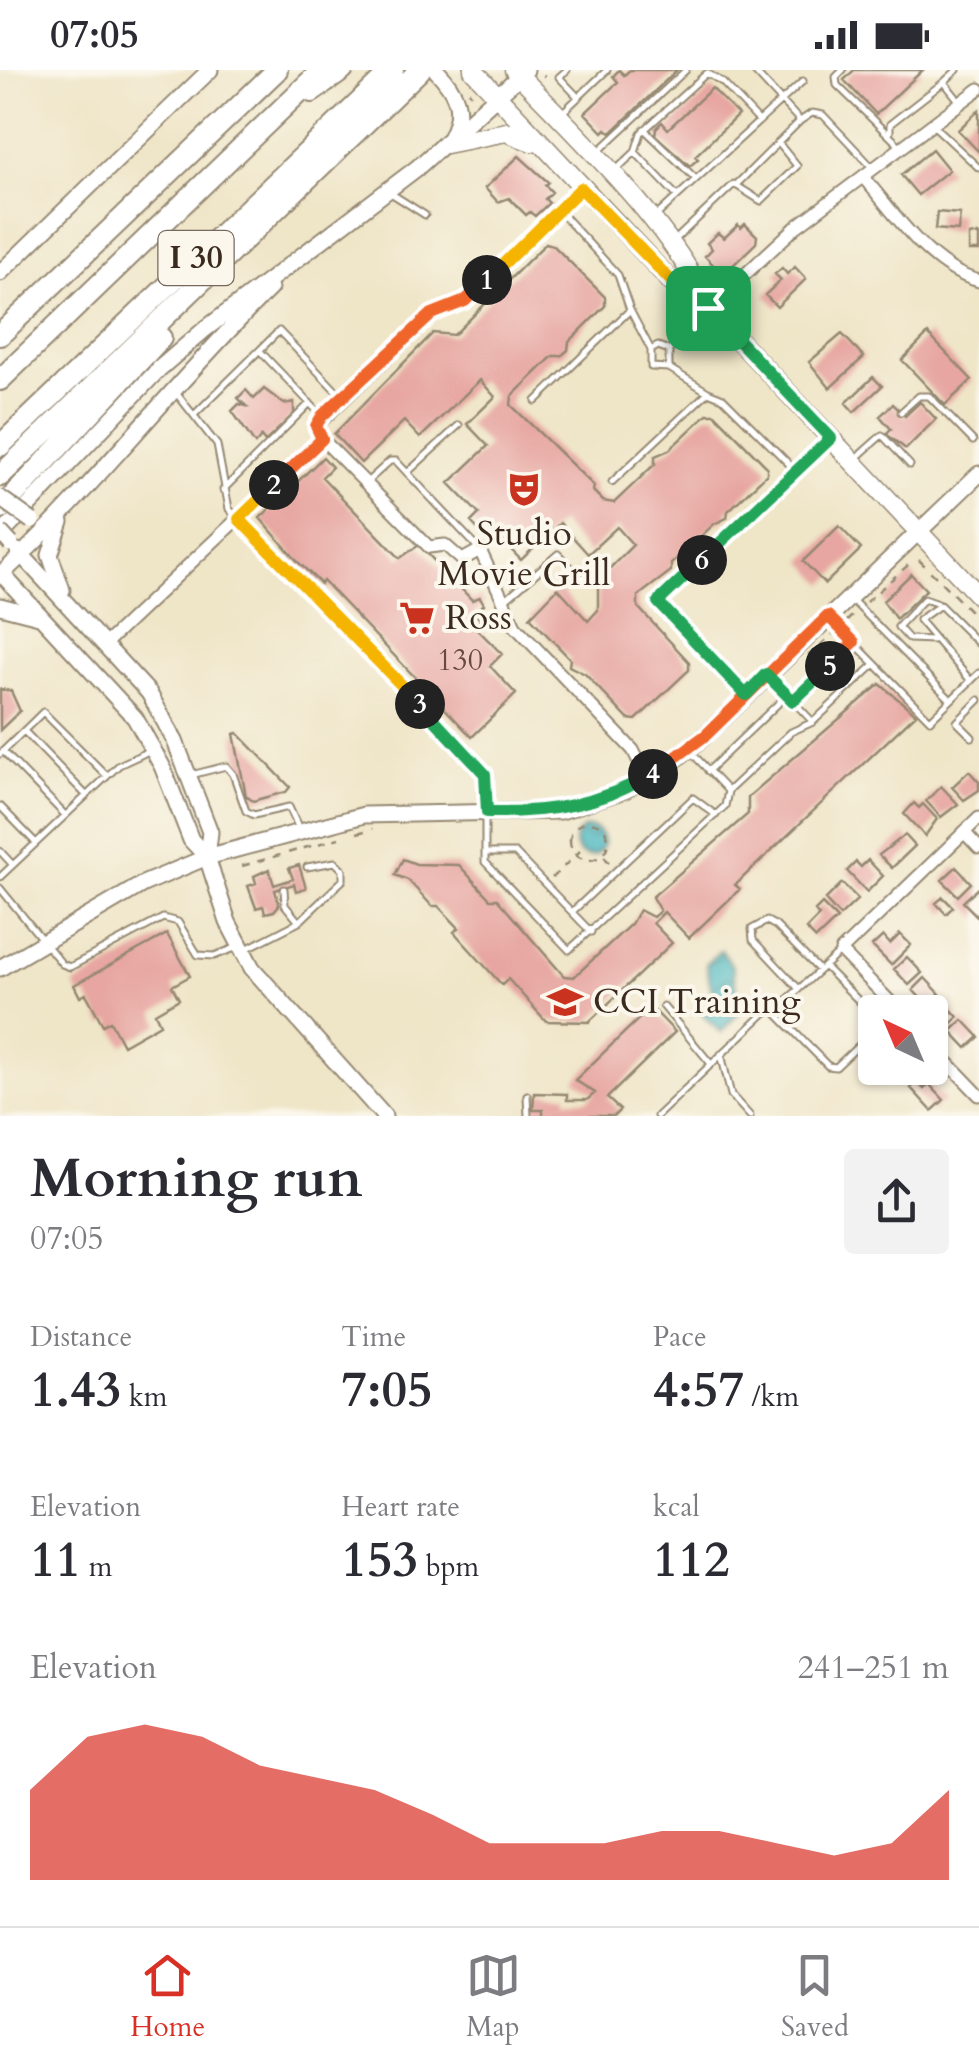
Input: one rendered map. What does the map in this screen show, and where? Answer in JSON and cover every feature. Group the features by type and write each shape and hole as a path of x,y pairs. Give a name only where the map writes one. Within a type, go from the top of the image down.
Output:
{"highway":[{"path":"0,335 277,70"},
{"name":"I 30","path":"0,380 322,70"},
{"path":"276,114 343,70"},
{"name":"I 30","path":"0,446 392,70"},
{"name":"I 30","path":"0,476 420,70"},
{"path":"1,503 339,148"}],"main road":[{"path":"0,273 210,70"},
{"path":"436,70 457,94 458,110 446,144"},
{"path":"384,1116 268,991 242,948 207,857 192,840 153,749 121,701 1,574 8,542 159,369 446,144 520,72 697,278 710,310"},
{"path":"472,82 496,98 682,292 710,310 979,596"},
{"path":"446,144 506,132 540,146"},
{"path":"8,542 61,517 172,388 312,247"},
{"path":"0,968 143,884 207,857 364,815 561,811 598,801 646,778 688,750 828,616 852,604 918,531 979,474"},
{"path":"1,503 32,522 61,517"},
{"path":"61,517 50,555 71,607"},
{"path":"8,542 150,693 210,832 207,857"},
{"path":"0,606 44,618"}],"street":[{"path":"710,310 796,227 979,89"},
{"path":"869,173 946,266 979,281"},
{"path":"581,188 465,301 432,314 322,416 316,426 322,439 429,547 445,545 462,560 480,550 515,626 633,750 646,778"},
{"path":"106,643 322,439"},
{"path":"883,995 840,951 979,818"},
{"path":"964,832 979,848"},
{"path":"948,1063 979,1095"}],"lane":[{"path":"567,70 560,77 578,98"},
{"path":"559,116 607,70"},
{"path":"595,155 686,70"},
{"path":"753,70 800,120"},
{"path":"843,70 836,77 837,85 882,133 890,132"},
{"path":"902,148 890,132 890,124 958,70"},
{"path":"612,175 635,152 644,130 706,73 722,82 760,121"},
{"path":"650,221 804,81"},
{"path":"944,82 962,104"},
{"path":"670,245 780,145 800,120 816,112 824,115 869,173"},
{"path":"934,125 979,168"},
{"path":"644,130 696,180"},
{"path":"738,184 761,201 797,166 780,145"},
{"path":"635,152 677,196"},
{"path":"387,190 425,215"},
{"path":"559,211 618,275 630,310 652,350 651,367 669,368 723,398 796,470"},
{"path":"536,401 630,310"},
{"path":"669,368 669,350 710,310"},
{"path":"196,414 279,331 343,398"},
{"path":"652,350 658,346 669,350"},
{"path":"260,351 322,416"},
{"path":"172,388 217,445 229,509 485,774 484,862 564,946 574,948 716,815 725,806 728,792 791,732 813,722 875,664"},
{"path":"612,482 708,392"},
{"path":"901,412 919,396 929,396 972,441"},
{"path":"223,490 310,403"},
{"path":"407,473 459,425"},
{"path":"853,462 888,425"},
{"path":"882,435 910,466"},
{"path":"746,695 658,602 831,438"},
{"path":"366,483 393,460 480,550"},
{"path":"503,600 558,554 582,579 600,562"},
{"path":"933,640 909,638 898,627 924,600 937,604 979,644"},
{"path":"852,604 951,700"},
{"path":"937,604 919,620 971,680"},
{"path":"828,616 930,720 979,673"},
{"path":"793,701 854,642"},
{"path":"766,674 813,722"},
{"path":"708,771 787,695"},
{"path":"972,737 957,722 979,700"},
{"path":"65,816 2,752 24,730 43,712 107,776"},
{"path":"24,730 86,796"},
{"path":"0,877 119,765 153,749"},
{"path":"688,750 728,792"},
{"path":"188,776 226,766 233,774 246,812 254,815 289,806 300,831"},
{"path":"572,912 693,798 700,798 716,815"},
{"path":"0,806 36,843"},
{"path":"0,852 13,865"},
{"path":"485,853 514,853 591,932"},
{"path":"0,888 70,967 167,918 178,922 198,955 214,956 242,948 299,922 327,899 344,875 335,862 308,867"},
{"path":"284,890 285,905 299,922"},
{"path":"799,989 753,940 752,929 767,921 776,926 858,1001"},
{"path":"657,1116 721,1054 840,951"},
{"path":"663,1006 711,1064"},
{"path":"772,1009 828,1066 836,1067 858,1046"},
{"path":"721,1054 731,1094 750,1116"},
{"path":"526,1096 528,1116"}],"path":[{"path":"866,602 916,560 979,620"},
{"path":"846,622 852,604"},
{"path":"797,666 833,634"},
{"path":"576,856 570,836 588,822 598,825 607,836 602,855"},
{"path":"242,866 338,838"},
{"path":"550,880 580,851"},
{"path":"576,856 589,860 602,855"},
{"path":"602,855 610,864"}],"water":[{"path":"589,828 599,832 603,842 599,852 589,856 579,852 575,842 579,832"},
{"path":"721,950 732,966 740,1011 721,1032 703,1015 712,992 706,964"}],"building":[{"path":"619,70 624,75 630,70 677,70 611,133 606,129 603,132 585,113 618,82 613,76"},
{"path":"854,70 923,70 876,114 844,80"},
{"path":"712,88 738,115 695,156 698,159 690,166 655,135 656,128 662,122 668,129"},
{"path":"979,110 979,152 958,130"},
{"path":"932,149 949,170 918,195 901,175"},
{"path":"519,156 548,182 545,185 552,192 545,199 549,203 535,216 530,212 526,215 509,198 498,202 485,188"},
{"path":"937,212 960,214 958,231 935,229"},
{"path":"745,224 757,236 756,243 723,275 705,256 712,249 707,243 718,233 724,238 738,225 741,228"},
{"path":"969,235 979,235 979,251 969,251"},
{"path":"546,243 553,245 605,297 605,306 569,342 568,350 553,356 512,396 511,405 594,486 593,491 603,501 614,503 655,464 655,456 669,450 707,414 715,414 767,467 767,474 728,511 727,518 714,524 671,564 671,571 638,596 638,607 689,662 689,670 636,720 628,719 585,674 569,666 570,659 530,617 558,588 588,621 598,610 598,580 633,545 617,527 588,554 560,523 521,560 495,533 488,540 471,522 479,514 449,483 488,446 467,424 495,397 480,380 420,438 404,421 361,463 334,434 433,333 454,335 495,294 495,286 509,280"},
{"path":"795,267 806,279 777,307 765,295 781,280 775,274 782,268 787,274"},
{"path":"842,334 864,357 830,388 809,362"},
{"path":"928,334 972,380 945,405 902,360"},
{"path":"873,377 882,386 854,412 846,403"},
{"path":"264,389 284,404 294,402 294,414 265,442 261,437 255,444 232,411 239,404 246,406 238,398 246,390 254,399"},
{"path":"920,402 936,419 906,449 886,434 891,429 880,416 893,404 905,416"},
{"path":"323,457 332,467 322,477 400,558 419,545 472,600 480,597 484,604 474,614 481,619 475,627 502,654 490,666 516,694 472,737 323,581 321,584 299,563 260,518"},
{"path":"839,526 861,549 825,584 803,561"},
{"path":"911,574 926,590 896,619 883,601"},
{"path":"880,684 916,714 735,885 740,889 689,938 664,912 653,923 672,943 589,1022 546,1021 508,979 502,985 454,932 459,928 438,906 432,906 408,880 395,875 403,859 416,864 459,865 490,899 497,899 564,976 574,977 631,924 639,910 653,917 660,911 652,897 748,814 748,797"},
{"path":"0,689 11,691 20,711 0,730"},
{"path":"238,733 290,787 286,792 253,801 246,796 234,734"},
{"path":"969,771 979,782 979,790 964,800 952,787"},
{"path":"941,786 958,804 941,817 926,801"},
{"path":"914,803 919,808 923,804 937,819 925,836 904,814"},
{"path":"905,835 915,846 892,868 879,855"},
{"path":"868,860 883,876 867,892 847,871 856,862 861,867"},
{"path":"299,865 306,888 296,891 294,884 275,890 279,905 274,911 265,913 263,906 256,908 248,886 256,883 254,876 269,869 274,885 293,879 289,868"},
{"path":"956,867 971,883 958,896 942,880"},
{"path":"842,883 858,899 840,916 825,900"},
{"path":"979,887 979,918 963,902"},
{"path":"943,897 953,907 946,914 936,903"},
{"path":"822,904 837,919 816,939 806,929 819,916 815,911"},
{"path":"167,934 190,976 172,986 179,999 155,1013 160,1024 123,1045 110,1021 103,1025 86,994 80,997 74,985"},
{"path":"900,934 911,945 891,965 872,946 883,936 890,944"},
{"path":"907,957 922,973 909,985 894,969"},
{"path":"925,978 940,994 918,995 913,990"},
{"path":"948,1006 958,1017 948,1027"},
{"path":"651,1007 675,1032 607,1098 620,1110 614,1116 543,1116 543,1110 533,1110 534,1093 567,1094 567,1100 587,1100 595,1093 575,1080"},
{"path":"963,1020 979,1037 967,1048 951,1031"},
{"path":"920,1085 924,1089 930,1085 944,1100 932,1111 911,1088"}],"place":[{"name":"Studio Movie Grill","path":"524,489"},
{"name":"Ross","path":"417,618"},
{"name":"CCI Training","path":"565,1002"}],"route":[{"path":"708,308 682,292 581,188 465,301 432,314 322,416 316,426 322,439 239,519 475,760 485,774 487,812 561,811 625,790 706,735 766,674 828,616 854,642 793,701 766,674 746,695 658,602 831,438 708,308"}]}
